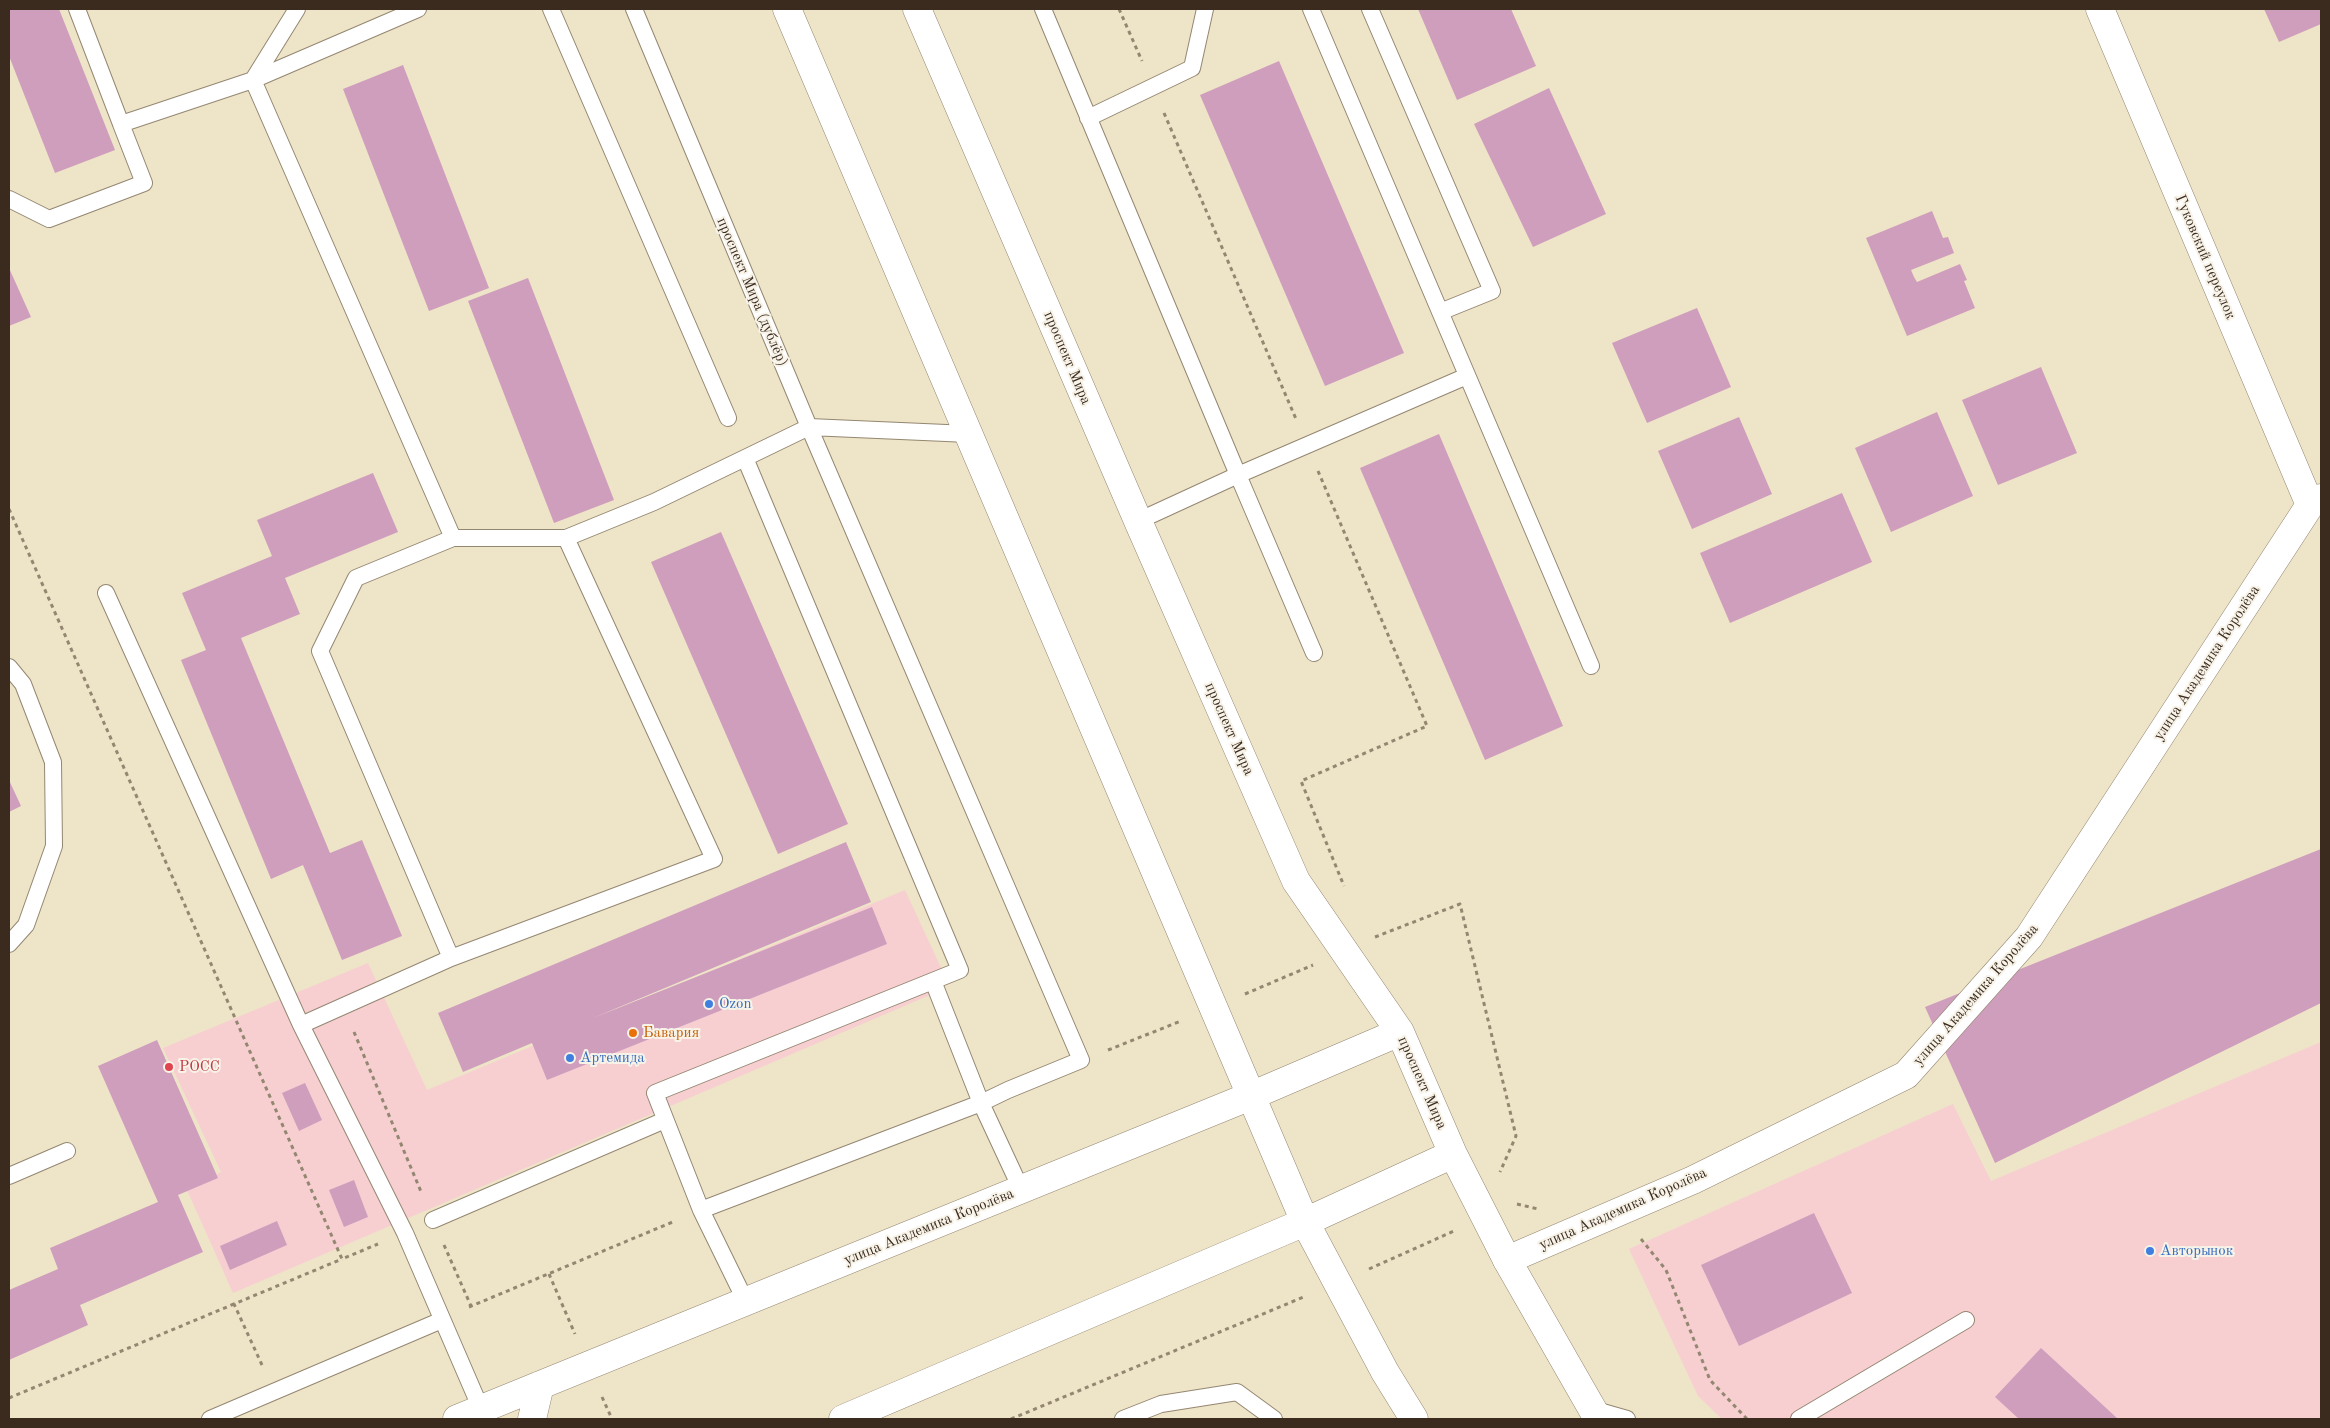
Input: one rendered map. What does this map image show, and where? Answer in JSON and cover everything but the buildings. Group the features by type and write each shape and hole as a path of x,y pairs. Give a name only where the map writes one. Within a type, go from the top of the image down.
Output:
{"street":[{"path":"786,9 1253,1095 1305,1222 1385,1372 1414,1419"},
{"name":"проспект Мира","path":"917,9 1296,881 1400,1032 1453,1154 1507,1260 1595,1414"},
{"name":"Гуковский переулок","path":"2100,9 2316,501"},
{"name":"улица Академика Королёва","path":"1507,1260 1693,1180 1906,1075 2029,937 2316,501"},
{"name":"улица Академика Королёва","path":"469,1414 1253,1095 1400,1032"},
{"path":"843,1419 1305,1222 1453,1154"},
{"path":"532,1419 540,1385"}],"lane":[{"path":"9,199 49,219 144,183 77,9"},
{"path":"253,80 297,9"},
{"path":"121,124 253,80 418,9"},
{"path":"551,9 728,418"},
{"name":"проспект Мира (дублёр)","path":"634,9 809,427 1080,1060 982,1103"},
{"path":"1043,9 1314,653"},
{"path":"1088,118 1192,68 1205,9"},
{"path":"1311,9 1592,666"},
{"path":"1370,9 1492,291 1440,312"},
{"path":"253,80 453,538"},
{"path":"1138,521 1238,475 1467,376"},
{"path":"451,958 320,651 356,578 453,538 566,538 654,502 809,427 969,434"},
{"path":"745,458 960,970 655,1093 701,1210 746,1302"},
{"path":"301,1025 451,958 714,859 566,538"},
{"path":"106,593 301,1025 405,1233 442,1320 469,1414"},
{"path":"9,667 23,684 53,762 54,846 26,925 9,944"},
{"path":"933,981 982,1103 1021,1189"},
{"path":"701,1210 982,1103"},
{"path":"434,1220 666,1120"},
{"path":"9,1176 67,1150"},
{"path":"210,1419 442,1320"},
{"path":"1799,1419 1966,1320"},
{"path":"1122,1419 1160,1404 1237,1392 1274,1419"},
{"path":"1595,1414 1627,1419"}],"path":[{"path":"9,509 342,1259"},
{"path":"1374,937 1460,904 1516,1136 1499,1175"},
{"path":"343,1006 471,1306 701,1210"},
{"path":"1619,1212 1666,1270 1710,1380 1747,1419"},
{"path":"9,1398 405,1233"},
{"path":"234,1304 274,1392"}],"shaded area":[{"path":"905,890 943,972 937,992 233,1293 187,1190 221,1172 163,1048 368,963 427,1090"},
{"path":"2321,1042 2321,1419 1722,1419 1698,1396 1629,1249 1953,1104 1991,1181"}],"place":[{"name":"Ozon","path":"709,1004"},
{"name":"Бавария","path":"633,1033"},
{"name":"Артемида","path":"570,1058"},
{"name":"РОСС","path":"169,1067"},
{"name":"Авторынок","path":"2150,1251"}]}
